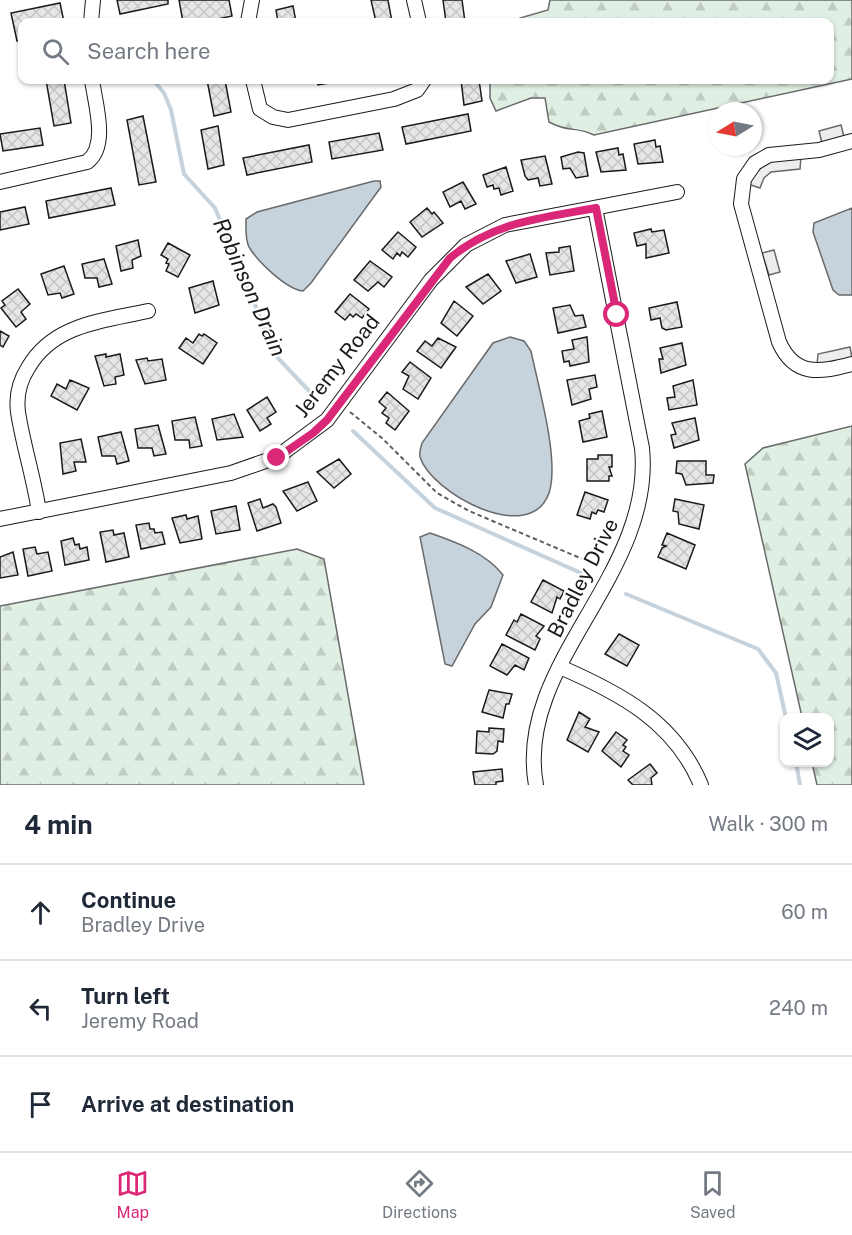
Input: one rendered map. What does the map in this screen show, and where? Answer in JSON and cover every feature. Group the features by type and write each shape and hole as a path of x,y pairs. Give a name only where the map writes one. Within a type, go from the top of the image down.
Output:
{"street":[{"path":"91,18 93,0"},
{"path":"249,18 252,0"},
{"path":"414,0 418,18"},
{"path":"0,182 87,162 94,157 99,145 92,84"},
{"path":"254,84 260,109 273,117 288,120 394,99 417,90 421,84"},
{"path":"852,141 819,150 769,155 755,163 747,173 742,186 741,204 762,273 779,342 791,361 805,368 819,371 852,364"},
{"name":"Jeremy Road","path":"0,519 231,473 277,458 313,433 327,420 431,280 466,245 505,225 677,192"},
{"name":"Bradley Drive","path":"536,785 534,760 536,733 546,696 633,531 644,480 641,440 596,208"},
{"path":"39,512 18,411 17,392 22,377 42,348 60,334 148,311"},
{"path":"560,667 647,713 684,751 701,785"}],"path":[{"path":"350,412 383,439 437,493 469,511 599,566"}],"green space":[{"path":"550,0 852,0 852,79 834,83 834,18 520,18 548,10"},
{"path":"490,84 829,84 746,102 708,102 708,110 594,135 549,122 545,98 531,98 496,111 490,98"},
{"path":"852,426 852,785 817,785 813,767 834,767 834,713 801,713 745,464 763,448"},
{"path":"297,549 324,559 364,785 0,785 0,606"}],"shaded area":[{"path":"841,125 844,137 822,143 819,131"},
{"path":"801,157 800,169 771,172 764,178 760,188 748,184 752,176 768,162"},
{"path":"380,181 381,187 303,291 273,274 249,247 246,237 246,219 257,212"},
{"path":"852,208 852,295 839,295 833,290 813,232 814,223"},
{"path":"774,250 780,272 769,275 762,253"},
{"path":"510,337 524,341 531,351 547,423 552,462 549,493 538,508 522,515 503,515 482,509 461,498 442,485 428,471 420,457 422,443 493,343"},
{"path":"850,347 852,358 817,365 818,354"},
{"path":"430,533 479,554 503,575 491,607 475,624 452,666 445,664 420,537"}],"building":[{"path":"117,0 168,0 168,4 120,14"},
{"path":"179,0 229,0 232,16 182,18"},
{"path":"371,0 388,0 391,18 375,18"},
{"path":"443,0 462,0 464,18 445,18"},
{"path":"60,3 63,18 18,18 17,41 11,13"},
{"path":"293,6 295,18 277,18 276,10"},
{"path":"47,84 65,84 71,123 54,126"},
{"path":"208,84 226,84 231,112 214,116"},
{"path":"461,84 480,84 482,101 464,105"},
{"path":"468,114 471,131 406,144 402,127"},
{"path":"143,116 156,182 139,185 127,120"},
{"path":"218,126 224,165 208,169 201,130"},
{"path":"40,128 43,145 3,151 0,134"},
{"path":"379,133 383,150 332,159 329,142"},
{"path":"655,140 656,147 660,146 663,162 638,164 634,144"},
{"path":"309,145 312,162 247,175 243,158"},
{"path":"618,148 619,155 623,154 626,170 601,172 596,152"},
{"path":"578,152 584,153 588,176 576,178 570,168 563,169 561,157"},
{"path":"545,156 552,184 540,186 538,178 528,180 525,176 521,160"},
{"path":"506,167 513,191 501,195 499,188 494,189 493,185 487,187 483,175"},
{"path":"463,182 476,204 465,209 461,201 450,207 443,192"},
{"path":"111,188 115,205 49,218 46,201"},
{"path":"25,207 29,224 0,230 0,212"},
{"path":"427,208 432,214 434,212 443,223 422,237 410,222"},
{"path":"651,229 652,232 664,230 669,253 646,258 646,244 637,246 634,233"},
{"path":"398,232 416,247 408,257 402,252 400,256 397,253 393,259 382,250"},
{"path":"138,240 141,256 132,260 133,268 121,271 116,246"},
{"path":"168,243 190,255 178,277 166,271 169,264 166,263 168,259 161,255"},
{"path":"570,246 574,271 550,275 546,253 559,252 559,248"},
{"path":"530,254 537,277 516,283 506,261"},
{"path":"104,259 112,284 99,287 97,278 85,278 82,264"},
{"path":"370,261 392,277 384,287 378,282 368,291 354,280"},
{"path":"64,266 74,294 62,298 60,293 48,295 41,274"},
{"path":"488,274 501,291 483,304 466,287"},
{"path":"213,281 219,305 195,313 189,288"},
{"path":"18,289 30,304 21,312 26,319 16,327 1,308 5,305 2,301"},
{"path":"350,294 369,309 362,318 356,314 353,317 350,314 345,320 335,312"},
{"path":"454,301 473,316 457,336 441,323"},
{"path":"677,302 682,327 666,330 662,328 660,318 651,320 649,308"},
{"path":"570,305 575,316 583,315 586,327 558,333 553,308"},
{"path":"0,331 9,336 3,347 0,345"},
{"path":"199,334 202,336 204,334 217,343 203,364 179,348 186,338 193,343"},
{"path":"587,337 589,362 570,366 569,361 564,362 562,351 574,349 572,340"},
{"path":"438,338 456,347 441,368 417,351 425,341 432,346"},
{"path":"682,343 686,365 661,373 659,359 663,359 660,348"},
{"path":"106,354 106,357 120,354 124,375 115,377 116,384 104,386 95,356"},
{"path":"147,358 148,361 162,359 166,380 145,384 136,360"},
{"path":"410,362 431,378 418,399 403,389 409,376 402,372"},
{"path":"595,375 597,387 589,389 591,399 572,405 567,380"},
{"path":"70,380 89,388 77,410 51,396 57,384 66,389"},
{"path":"693,380 697,405 669,410 667,398 675,397 673,386"},
{"path":"387,392 409,411 395,430 386,423 389,418 382,413 386,408 379,402"},
{"path":"267,397 276,412 267,418 271,424 260,431 247,410"},
{"path":"602,411 607,437 583,442 579,421 590,418 589,414"},
{"path":"234,414 243,437 217,440 212,419"},
{"path":"195,417 202,446 190,448 189,440 175,440 172,421"},
{"path":"695,418 699,440 674,448 671,435 676,434 672,423"},
{"path":"158,425 166,454 154,456 152,448 138,448 135,429"},
{"path":"121,432 129,461 117,464 115,456 102,456 98,437"},
{"path":"81,439 86,462 74,462 76,471 63,474 60,443"},
{"path":"598,455 612,455 612,467 609,467 612,476 609,476 609,481 587,481 587,459 598,459"},
{"path":"339,459 351,474 334,488 317,472"},
{"path":"677,461 706,461 706,475 714,475 713,483 686,485 682,474 676,473"},
{"path":"308,482 317,501 297,511 283,491"},
{"path":"585,492 608,500 604,512 598,510 596,514 592,512 590,519 577,515"},
{"path":"260,499 263,508 273,504 276,507 281,523 257,531 248,503"},
{"path":"675,499 704,505 699,529 679,524 678,512 673,511"},
{"path":"236,506 240,530 216,534 211,511"},
{"path":"186,515 187,519 198,516 202,539 180,543 172,518"},
{"path":"149,523 150,529 154,529 155,533 162,532 165,544 141,549 136,525"},
{"path":"113,530 114,535 124,533 129,557 106,562 100,532"},
{"path":"667,533 695,545 686,569 658,557 662,548 666,546 662,545"},
{"path":"73,538 75,545 79,544 80,549 87,547 89,560 65,565 61,541"},
{"path":"35,547 37,554 48,552 52,571 28,576 23,549"},
{"path":"13,552 18,575 0,578 0,557"},
{"path":"543,580 564,591 560,599 557,597 552,613 531,602"},
{"path":"521,614 544,626 536,636 540,639 535,650 506,635 514,620 517,622"},
{"path":"619,634 639,645 627,666 605,654"},
{"path":"502,644 529,658 524,670 515,665 507,675 490,666"},
{"path":"489,690 512,694 509,704 506,704 503,718 482,712"},
{"path":"579,712 590,719 585,727 599,732 588,752 567,740"},
{"path":"489,728 504,729 503,742 498,741 497,751 493,754 476,753 477,731 489,732"},
{"path":"616,732 627,740 623,745 626,747 623,751 629,755 621,767 602,751"},
{"path":"650,764 657,773 651,778 652,785 633,785 628,780"},
{"path":"502,769 503,781 496,782 496,785 475,785 473,772"}],"waterway":[{"name":"Robinson Drain","path":"156,84 164,93 171,110 184,174 215,208 276,356 312,394"},
{"name":"Robinson Drain","path":"353,431 435,508 581,573"},
{"name":"Robinson Drain","path":"626,594 758,649 776,673 785,713"},
{"name":"Robinson Drain","path":"797,767 800,785"}],"route":[{"path":"277,458 296,446 327,420 431,280 450,258 489,231 505,225 596,208 617,315"}]}
